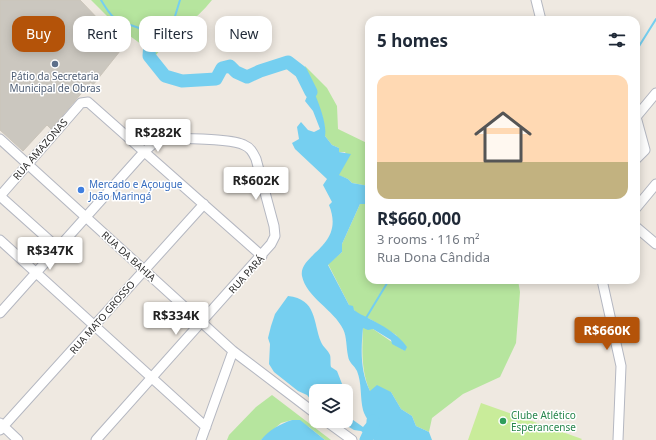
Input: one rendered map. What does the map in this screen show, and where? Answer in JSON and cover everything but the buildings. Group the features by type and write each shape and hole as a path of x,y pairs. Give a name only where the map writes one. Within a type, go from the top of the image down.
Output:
{"street":[{"path":"536,0 540,16"},
{"path":"640,112 656,93"},
{"name":"RUA AMAZONAS","path":"0,196 27,163 81,103 86,101 91,103 144,152"},
{"path":"640,132 645,150 640,155"},
{"name":"RUA PARÁ","path":"96,440 262,256 271,244 274,232 256,159 248,147 237,142 165,138 154,142 144,152"},
{"name":"RUA DA BAHIA","path":"0,139 233,351 309,409"},
{"path":"0,313 35,272 144,152 262,256"},
{"path":"640,203 656,184"},
{"path":"0,196 58,248"},
{"name":"RUA MATO GROSSO","path":"1,427 94,327 144,269 204,204"},
{"path":"640,230 656,244"},
{"path":"0,240 94,327 206,427"},
{"path":"603,284 621,366 618,440"},
{"path":"201,440 233,351"},
{"path":"1,427 18,440"},
{"path":"336,428 352,440"}],"green space":[{"path":"91,0 212,0 197,16 139,16 139,43 131,37 131,16 107,16"},
{"path":"305,66 327,88 337,106 338,129 365,142 365,185 352,183 348,179 338,175 348,158 345,152 339,152 339,148 332,145 325,136 323,117 306,75"},
{"path":"360,204 365,204 365,284 519,284 520,292 516,343 500,377 463,394 432,418 429,432 416,426 412,416 401,409 391,392 370,391 365,376 362,352 363,328 373,329 405,351 396,335 370,319 359,315 349,305 328,264 342,252 342,244"},
{"path":"272,395 309,423 309,427 292,420 281,423 261,440 227,440 229,435 256,407"},
{"name":"Clube Atlético Esperancense","path":"481,403 582,439 468,440"},
{"path":"310,428 315,428 331,440 325,440"}],"water":[{"path":"306,75 316,96 322,114 325,136 332,145 339,148 339,152 351,154 339,175 348,179 352,183 365,185 365,204 360,204 342,244 342,252 328,265 349,305 353,306 354,310 358,313 389,330 407,347 405,351 392,344 391,340 373,329 368,330 363,328 362,360 364,376 370,391 377,385 391,392 401,409 412,416 416,426 429,432 432,440 374,440 361,431 351,428 353,428 353,420 363,427 368,421 363,410 359,376 356,369 350,362 343,329 339,322 314,297 305,284 302,276 303,268 307,262 327,240 331,231 333,219 329,205 332,202 323,185 327,179 295,149 292,143 299,139 297,127 301,122 308,130 314,132 320,129 313,111 305,101 308,94 302,81"},
{"path":"288,296 297,298 309,307 315,319 321,342 330,355 331,367 337,371 342,384 309,384 309,397 298,391 274,372 269,364 270,344 268,338 275,314"},
{"path":"292,420 300,420 325,440 261,440 268,433 283,423"}],"waterway":[{"path":"101,0 109,13 116,19 139,28 150,43 172,26 180,0"},
{"path":"640,45 656,19"},
{"path":"149,52 149,56 165,76 182,81 216,79 222,68 230,66 236,72 247,77 288,62 301,72 311,92"},
{"path":"366,318 387,284"},
{"path":"366,440 373,425 373,421"}],"place":[{"name":"Pátio da Secretaria Municipal de Obras","path":"55,64"},
{"name":"Mercado e Açougue João Maringá","path":"81,190"},
{"name":"Clube Atlético Esperancense","path":"503,421"}]}
